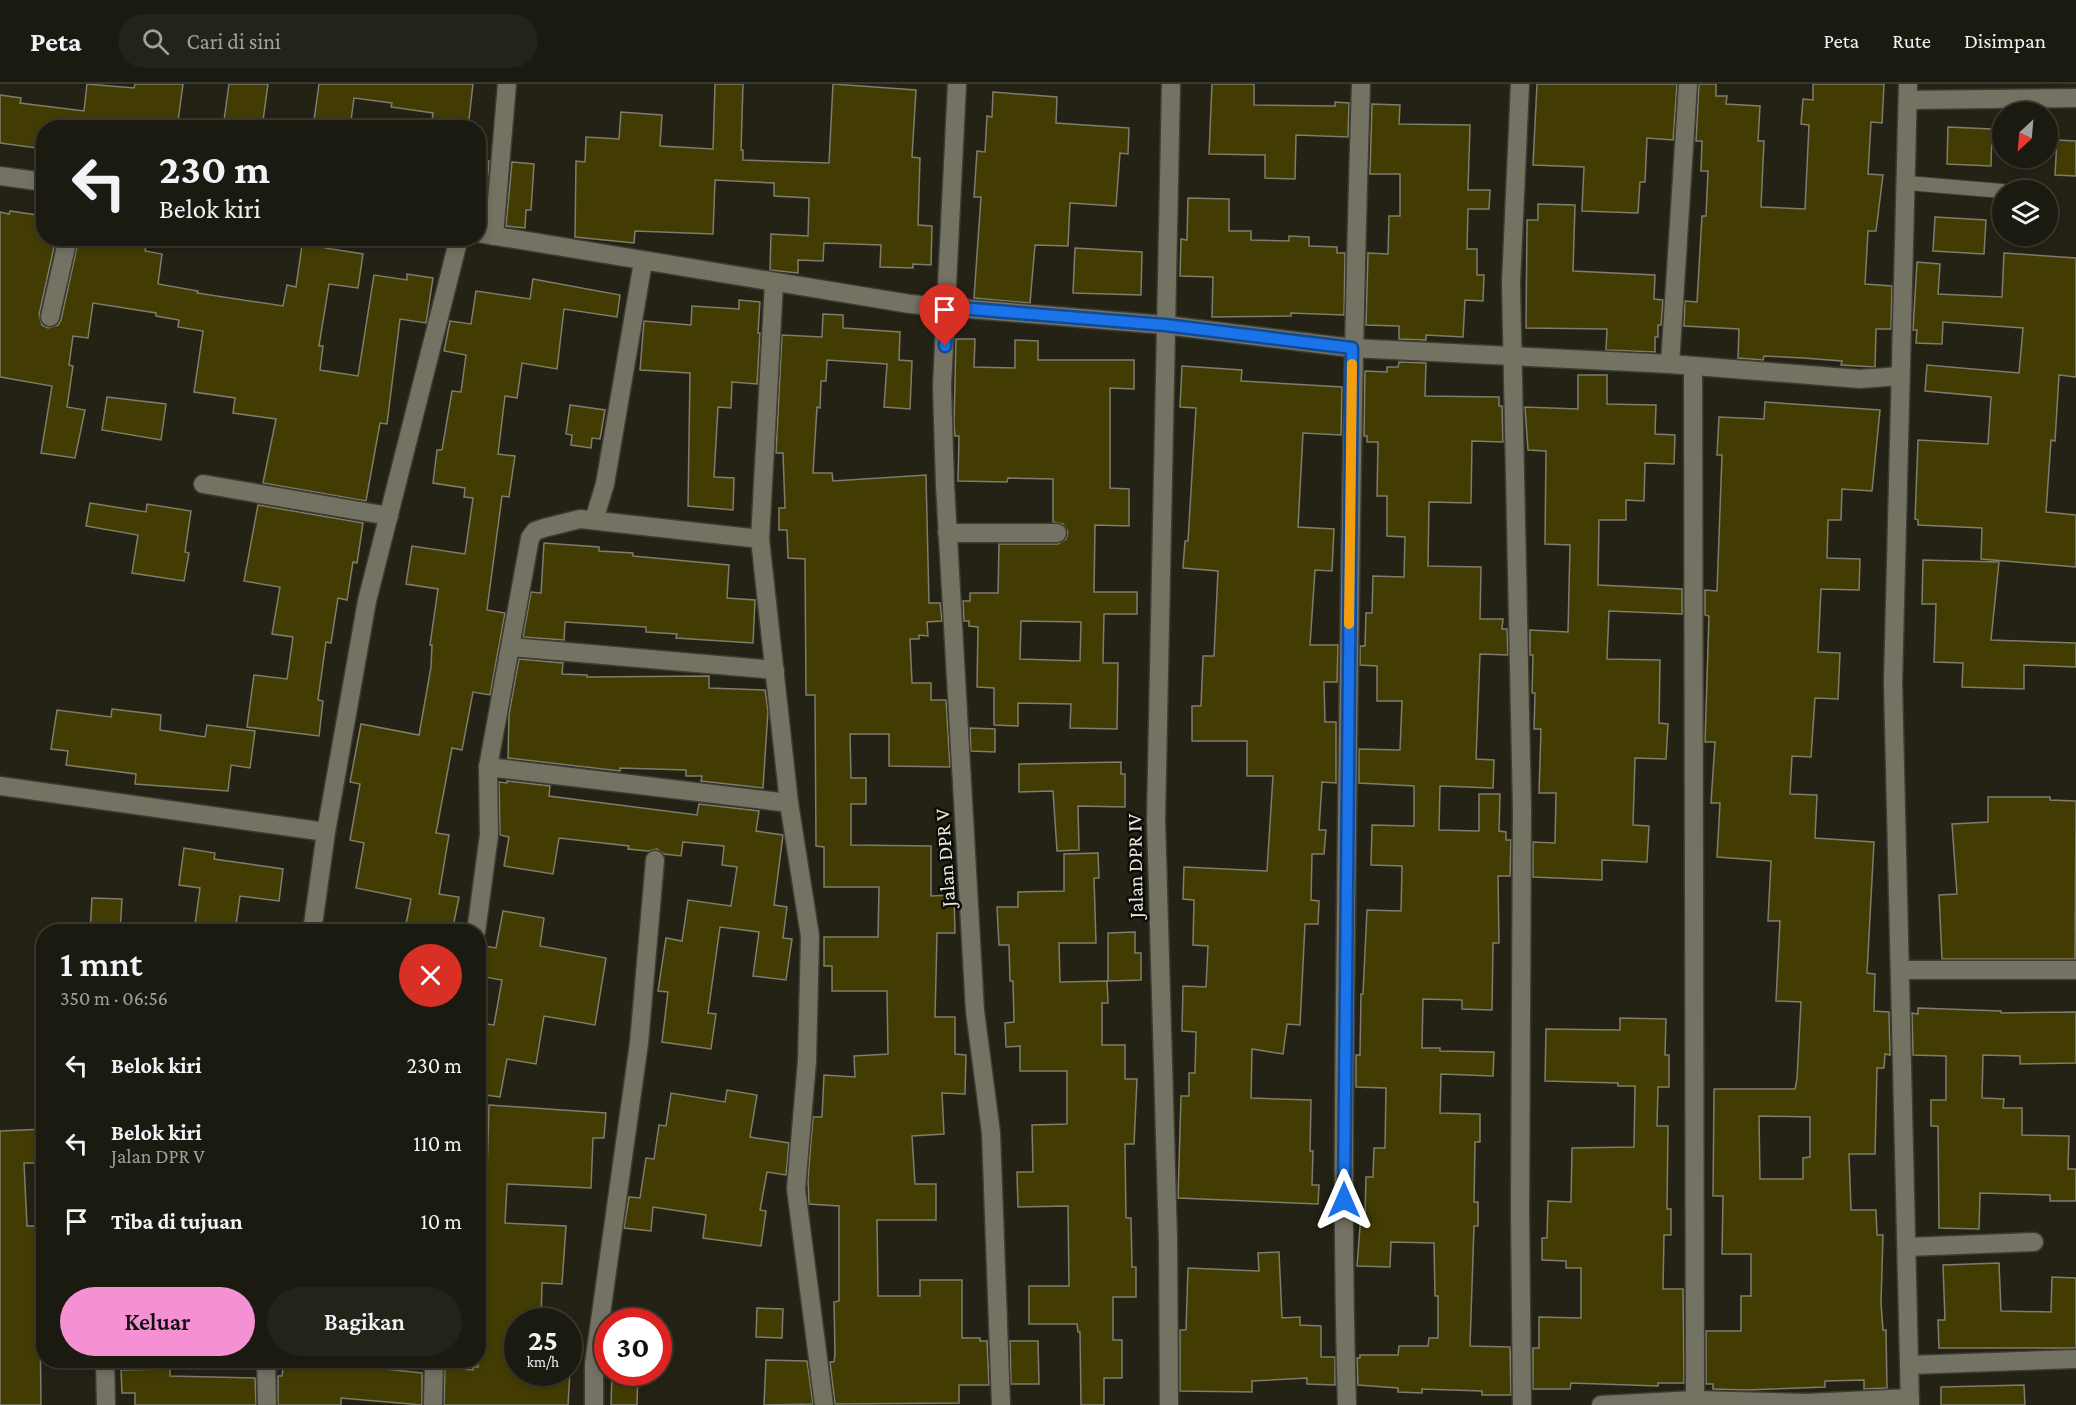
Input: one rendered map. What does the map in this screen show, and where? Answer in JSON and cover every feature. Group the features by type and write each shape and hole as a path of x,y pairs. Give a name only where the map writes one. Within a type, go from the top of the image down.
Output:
{"street":[{"path":"507,84 486,235 774,283 947,307 1165,325 1352,348 1670,364 1860,379 1900,376"},
{"name":"Jalan DPR V","path":"957,84 942,386 947,533 975,1011 991,1132 1001,1405"},
{"name":"Jalan DPR IV","path":"1169,1405 1168,1240 1156,819 1171,84"},
{"path":"1347,1405 1342,1301 1352,348 1361,84"},
{"path":"1520,84 1511,282 1522,808 1520,1210 1522,1405"},
{"path":"1670,364 1688,84"},
{"path":"1601,1405 1695,1400 1807,1403 1910,1401 1893,683 1908,92 2076,98"},
{"path":"0,176 36,181"},
{"path":"50,317 66,246"},
{"path":"313,924 326,832 367,601 457,246"},
{"path":"594,520 605,484 643,262"},
{"path":"774,283 760,539 789,803 810,936 807,1061 796,1189 824,1405"},
{"path":"1693,366 1695,1400"},
{"path":"203,484 389,516"},
{"path":"477,924 489,835 488,767 530,538 535,531 567,520 594,520 760,539"},
{"path":"947,533 1056,533"},
{"path":"511,646 775,670"},
{"path":"488,767 789,803"},
{"path":"0,786 326,832"},
{"path":"594,1405 595,1353 639,1042 655,860"},
{"path":"1901,970 2076,970"},
{"path":"1907,1247 2034,1242"},
{"path":"1910,1365 2076,1359"},
{"path":"105,1368 106,1405"},
{"path":"266,1368 267,1405"},
{"path":"433,1405 434,1368"}],"lane":[{"path":"1907,183 1992,190"}],"building":[{"path":"87,84 134,88 135,84 183,84 178,120 36,120 36,148 0,143 0,95 21,98 20,103 84,111"},
{"path":"229,84 268,84 263,120 224,120"},
{"path":"319,84 473,84 469,120 432,120 433,113 391,107 392,103 354,98 351,120 314,120"},
{"path":"715,84 743,84 741,150 743,150 743,160 829,163 833,84 916,90 912,157 920,158 918,225 932,226 931,265 913,264 913,268 880,267 881,245 824,243 823,261 798,260 798,273 770,270 771,234 808,236 809,198 774,196 774,183 715,180 713,234 635,231 634,243 575,237 576,161 585,162 586,137 619,139 621,112 662,115 660,146 713,149"},
{"path":"1212,84 1254,84 1254,105 1335,106 1335,102 1349,103 1348,137 1296,135 1295,179 1265,178 1265,155 1209,154"},
{"path":"1537,84 1677,84 1673,140 1647,138 1645,182 1640,182 1638,213 1582,211 1584,167 1533,165"},
{"path":"1699,84 1716,84 1716,96 1727,96 1726,104 1760,106 1758,141 1764,141 1761,207 1805,209 1809,125 1801,124 1803,99 1813,100 1813,84 1884,84 1882,123 1871,122 1868,174 1883,175 1876,231 1868,231 1865,284 1892,286 1891,329 1876,329 1875,367 1841,365 1842,361 1803,358 1764,356 1763,360 1738,358 1739,329 1684,326 1685,301 1697,302 1702,216 1706,216 1708,171 1701,171 1702,141 1696,141"},
{"path":"993,92 1057,97 1056,123 1129,128 1128,154 1120,153 1116,206 1070,203 1068,246 1035,245 1030,303 974,298 981,197 974,197 977,151 985,152 987,116 992,117"},
{"path":"1372,104 1400,105 1399,124 1470,125 1468,190 1490,190 1489,209 1468,209 1467,249 1477,249 1477,275 1484,275 1483,301 1465,300 1463,337 1426,335 1426,340 1399,339 1399,326 1366,325 1368,253 1388,254 1389,216 1400,216 1400,174 1370,174"},
{"path":"1948,127 1992,129 1991,166 1947,164"},
{"path":"2058,140 2076,141 2076,176 2055,175 2055,168 2058,168"},
{"path":"486,161 489,161 486,198"},
{"path":"512,162 534,164 531,210 526,210 525,228 506,226"},
{"path":"1188,198 1229,199 1229,231 1251,231 1251,240 1289,241 1289,236 1309,237 1309,246 1337,247 1337,253 1345,253 1344,315 1291,313 1291,316 1212,317 1213,277 1180,276 1181,239 1187,240"},
{"path":"1538,204 1575,205 1573,271 1655,275 1654,299 1663,300 1661,325 1658,325 1658,337 1655,337 1655,352 1606,350 1607,329 1526,328 1527,220 1538,220"},
{"path":"10,211 36,215 36,246 54,246 39,315 42,325 48,328 58,325 61,320 77,246 146,246 145,251 162,254 158,284 198,291 197,293 283,306 287,285 296,287 302,246 325,246 325,248 363,254 358,288 329,284 319,346 323,346 320,370 358,376 374,275 407,280 407,274 433,278 426,323 400,319 387,424 380,423 366,501 263,483 276,419 233,413 235,398 194,392 203,331 178,327 179,320 156,316 156,313 93,303 88,338 73,336 69,365 73,366 67,407 85,410 75,458 41,453 52,386 0,377 0,212 9,214"},
{"path":"1935,217 1986,220 1984,254 1933,251"},
{"path":"1075,248 1142,252 1141,295 1073,293"},
{"path":"2004,253 2076,258 2076,377 2059,375 2055,441 2051,440 2046,512 2076,515 2076,567 1981,559 1982,528 1918,525 1918,520 1915,519 1918,440 1988,444 1991,397 1925,391 1927,365 2019,373 2023,328 1943,322 1942,344 1916,343 1917,330 1913,330 1917,262 1940,264 1938,294 2002,297"},
{"path":"533,279 620,295 617,317 564,309 557,369 522,363 517,398 505,396 498,454 515,456 509,497 502,496 487,610 505,613 490,695 473,692 462,750 452,748 436,833 449,835 439,894 459,897 454,924 406,924 411,899 356,888 364,843 350,840 360,784 350,782 361,724 419,735 431,667 432,645 430,645 438,589 406,584 412,546 465,554 473,498 464,497 465,488 433,483 437,450 442,450 452,391 461,392 466,355 444,351 450,321 471,324 476,291 530,299"},
{"path":"739,300 760,302 758,333 760,333 757,384 732,382 731,408 718,407 714,477 734,478 733,510 688,506 690,373 640,370 644,321 691,325 692,306 739,309"},
{"path":"823,314 843,315 843,328 900,332 899,360 912,361 910,409 884,407 887,364 827,360 826,381 821,381 820,408 817,407 813,473 832,473 833,481 926,475 929,603 940,603 942,621 927,622 928,636 919,635 919,639 910,639 912,683 931,683 931,700 946,700 950,767 889,766 889,734 850,734 851,778 866,778 866,804 851,804 851,845 931,846 931,896 954,895 955,933 937,933 935,1017 955,1017 955,1054 966,1055 965,1094 942,1093 944,1134 912,1136 915,1184 936,1184 936,1220 877,1220 878,1296 920,1296 920,1280 962,1280 962,1338 980,1338 980,1341 987,1341 989,1385 959,1385 959,1403 835,1404 830,1362 834,1362 835,1354 834,1302 839,1301 839,1206 809,1204 808,1179 813,1117 822,1117 824,1075 855,1077 854,1056 888,1054 887,991 832,991 832,966 824,966 824,937 878,937 879,887 824,887 824,847 816,846 815,695 806,695 805,559 788,558 787,530 779,530 779,508 785,508 783,453 776,453 782,335 822,337"},
{"path":"956,339 975,339 974,367 1015,368 1015,340 1038,341 1038,360 1134,360 1134,389 1110,388 1110,488 1129,489 1129,526 1095,525 1094,592 1137,592 1137,614 1104,614 1103,663 1118,663 1117,729 1070,728 1071,704 1018,703 1018,726 994,725 994,688 977,687 978,627 969,626 969,621 964,621 963,601 970,601 970,593 998,593 999,544 1058,544 1066,539 1068,532 1063,524 1053,522 1053,479 1008,478 1007,482 958,481 959,436 955,436","holes":["1021,621 1081,622 1080,661 1020,659"]},
{"path":"1399,362 1426,363 1425,396 1499,397 1499,406 1502,406 1503,442 1472,441 1471,503 1429,502 1428,566 1481,567 1480,619 1503,619 1502,629 1507,629 1508,655 1480,654 1476,759 1494,760 1493,788 1440,786 1439,830 1479,831 1479,794 1500,794 1499,831 1506,832 1506,840 1511,840 1510,876 1498,876 1499,943 1493,943 1492,1010 1462,1009 1462,1000 1423,999 1422,1048 1440,1048 1440,1051 1494,1052 1493,1076 1441,1074 1440,1113 1480,1114 1480,1142 1475,1142 1474,1202 1478,1202 1478,1226 1474,1226 1470,1346 1510,1347 1511,1395 1482,1395 1482,1391 1422,1389 1422,1393 1398,1392 1398,1388 1358,1385 1357,1358 1360,1358 1360,1355 1398,1355 1399,1346 1428,1346 1429,1338 1438,1338 1434,1243 1391,1242 1390,1267 1357,1266 1361,1214 1365,1214 1366,1177 1373,1177 1374,1148 1385,1148 1386,1088 1356,1087 1356,1055 1360,1055 1361,994 1363,994 1367,910 1401,911 1402,866 1371,865 1372,825 1414,826 1414,786 1359,783 1359,749 1400,750 1402,701 1377,701 1377,666 1360,665 1360,646 1365,646 1366,613 1372,613 1373,576 1404,577 1405,537 1387,536 1387,496 1377,496 1378,442 1367,442 1367,436 1364,436 1365,371 1387,372 1387,367 1398,367"},
{"path":"1182,366 1242,370 1241,381 1342,387 1341,435 1303,433 1298,527 1334,529 1332,571 1315,570 1310,645 1338,645 1337,682 1324,682 1325,722 1336,722 1336,783 1322,782 1319,830 1326,830 1324,854 1312,854 1311,900 1319,901 1318,924 1305,924 1300,1025 1287,1024 1283,1054 1252,1049 1251,1098 1311,1100 1312,1185 1319,1185 1318,1204 1178,1198 1181,1096 1189,1096 1189,1073 1195,1073 1196,1032 1182,1031 1183,986 1206,987 1208,946 1193,945 1194,900 1183,899 1184,867 1267,871 1273,776 1247,776 1247,741 1192,741 1192,706 1201,706 1203,656 1214,656 1218,571 1183,568 1185,541 1188,541 1196,408 1180,407"},
{"path":"1578,375 1607,375 1607,404 1656,405 1655,434 1675,435 1674,464 1645,463 1644,501 1626,500 1626,520 1599,520 1598,585 1682,589 1682,614 1609,611 1607,659 1660,660 1659,723 1668,724 1666,759 1635,758 1633,825 1649,826 1647,862 1602,860 1602,880 1533,877 1533,842 1555,843 1556,793 1539,793 1541,729 1534,729 1535,693 1532,693 1533,655 1530,655 1530,630 1568,632 1570,545 1545,544 1546,451 1528,450 1525,407 1578,409"},
{"path":"107,397 166,404 161,440 102,430"},
{"path":"1765,402 1880,410 1872,491 1842,489 1841,520 1828,520 1827,558 1860,559 1859,590 1821,589 1818,652 1840,653 1838,699 1815,698 1811,757 1792,756 1790,794 1817,795 1815,838 1874,842 1867,973 1875,974 1874,1011 1889,1012 1890,1055 1885,1054 1884,1068 1877,1068 1875,1154 1849,1154 1851,1210 1876,1210 1877,1235 1883,1235 1881,1303 1883,1330 1886,1330 1887,1388 1864,1389 1864,1380 1825,1381 1825,1387 1746,1390 1713,1389 1713,1384 1706,1384 1706,1331 1741,1331 1741,1296 1751,1296 1751,1254 1722,1254 1723,1196 1713,1196 1714,1089 1795,1089 1797,1079 1801,1002 1776,1001 1780,921 1768,921 1771,861 1717,857 1720,803 1711,803 1715,742 1705,742 1709,616 1705,615 1705,590 1717,591 1722,455 1717,455 1719,417 1764,419","holes":["1759,1116 1810,1117 1810,1157 1803,1158 1803,1179 1760,1179"]},
{"path":"570,405 605,410 600,439 592,438 591,448 571,445 572,435 566,434"},
{"path":"90,503 146,512 147,504 191,511 185,552 189,553 184,581 132,573 138,535 86,526"},
{"path":"258,505 363,523 357,563 353,562 347,600 338,598 331,643 326,642 318,700 323,701 319,736 247,727 254,675 287,679 293,637 272,634 280,587 244,581"},
{"path":"544,543 599,547 599,551 633,553 633,556 729,565 727,598 755,600 753,643 676,638 677,634 646,632 646,627 565,622 564,640 523,637 531,592 541,593"},
{"path":"1923,560 1999,562 1991,640 2076,643 2076,667 2024,665 2024,689 1962,687 1963,663 1934,662 1936,604 1922,604"},
{"path":"519,659 563,663 562,674 587,675 587,677 709,676 709,688 765,690 768,711 763,788 701,781 702,776 686,776 686,770 620,768 620,771 508,758 509,714"},
{"path":"112,709 161,715 160,730 205,737 207,725 255,731 250,768 231,765 228,791 135,784 136,774 66,765 68,751 51,749 57,710 111,717"},
{"path":"970,728 995,729 995,752 971,751"},
{"path":"1121,762 1121,774 1125,774 1125,807 1078,806 1079,850 1057,851 1053,791 1019,792 1019,764"},
{"path":"507,781 550,786 549,796 697,815 699,804 759,811 756,831 783,835 774,905 787,907 783,938 792,939 786,980 753,976 759,932 720,927 708,1013 716,1014 711,1049 662,1042 668,992 658,991 666,938 682,941 688,900 731,906 737,867 722,865 724,846 683,842 681,856 664,854 657,849 648,851 628,849 629,846 559,838 553,874 504,866 509,837 500,835 499,782 507,783"},
{"path":"1988,797 2050,797 2050,800 2076,801 2075,959 1942,959 1939,895 1957,894 1952,824 1988,822"},
{"path":"184,848 215,853 214,859 283,869 279,901 240,896 236,924 195,924 200,888 179,885"},
{"path":"1098,853 1099,878 1094,878 1096,943 1059,943 1060,982 1107,981 1108,1003 1102,1003 1102,1045 1125,1045 1125,1079 1137,1079 1134,1144 1125,1144 1126,1218 1131,1218 1132,1267 1136,1267 1136,1297 1113,1297 1113,1340 1122,1340 1122,1378 1104,1378 1104,1405 1081,1405 1080,1332 1078,1332 1077,1324 1029,1324 1029,1286 1069,1286 1068,1206 1018,1207 1017,1172 1033,1172 1032,1125 1067,1124 1067,1071 1020,1071 1020,1046 1006,1047 1005,1023 1014,1022 1013,981 1010,981 1009,945 999,945 997,907 1018,907 1018,892 1064,891 1064,854"},
{"path":"92,898 122,899 120,924 90,924"},
{"path":"503,911 544,918 540,946 606,958 595,1025 544,1016 536,1064 507,1059 500,1097 486,1095 486,1024 494,1025 502,980 486,977 486,946 496,948"},
{"path":"1135,932 1135,953 1141,953 1141,980 1108,981 1108,933"},
{"path":"1918,1008 2001,1011 2001,1013 2076,1012 2076,1063 2020,1064 2020,1056 1983,1055 1982,1098 2004,1099 2003,1108 2022,1108 2022,1135 2069,1136 2068,1169 2076,1169 2076,1201 2050,1201 2050,1195 1980,1193 1979,1229 1939,1228 1938,1126 1931,1126 1931,1100 1946,1100 1946,1056 1913,1055 1912,1013 1918,1014"},
{"path":"1620,1018 1666,1019 1665,1055 1669,1055 1669,1087 1658,1087 1657,1126 1668,1126 1667,1209 1671,1209 1671,1235 1664,1235 1663,1289 1683,1289 1684,1383 1658,1383 1658,1386 1571,1383 1570,1389 1533,1389 1533,1348 1539,1348 1539,1317 1581,1318 1581,1268 1566,1268 1566,1261 1542,1260 1542,1238 1547,1238 1548,1201 1571,1202 1572,1148 1634,1147 1635,1086 1618,1086 1618,1083 1545,1081 1546,1029 1620,1030"},
{"path":"727,1090 757,1095 750,1137 789,1143 786,1175 767,1172 760,1210 766,1211 761,1246 703,1238 706,1215 653,1207 651,1231 624,1228 629,1197 640,1198 646,1158 654,1159 659,1125 666,1126 671,1093 725,1102"},
{"path":"489,1105 606,1113 604,1138 593,1138 591,1188 507,1184 505,1223 566,1226 562,1284 542,1283 541,1308 504,1308 504,1386 569,1386 568,1405 444,1405 445,1368 473,1370 473,1368 486,1368 486,1172"},
{"path":"36,1129 36,1163 24,1163 27,1226 36,1226 36,1368 41,1368 41,1405 0,1405 0,1131"},
{"path":"1279,1252 1282,1318 1300,1317 1300,1325 1321,1326 1321,1357 1335,1357 1335,1385 1307,1384 1307,1378 1252,1381 1252,1392 1180,1391 1180,1330 1186,1330 1188,1268 1259,1271 1258,1253"},
{"path":"1999,1263 2001,1311 2051,1312 2052,1277 2076,1278 2076,1348 1939,1348 1938,1320 1945,1320 1943,1265"},
{"path":"757,1308 783,1309 782,1338 756,1337"},
{"path":"1010,1341 1038,1341 1039,1384 1011,1384"},
{"path":"766,1360 807,1361 813,1404 764,1405"},
{"path":"283,1368 376,1368 422,1373 422,1405 341,1398 341,1405 278,1405 278,1376 282,1376"},
{"path":"170,1369 170,1376 255,1378 256,1405 135,1405 135,1393 122,1393 121,1370"},
{"path":"2024,1385 2025,1405 1941,1405 1941,1387"},
{"path":"612,1386 638,1386 637,1405 611,1405"}],"slow traffic":[{"path":"1349,624 1352,364"}],"route":[{"path":"945,346 947,307 1165,325 1352,348 1344,1200"}]}
